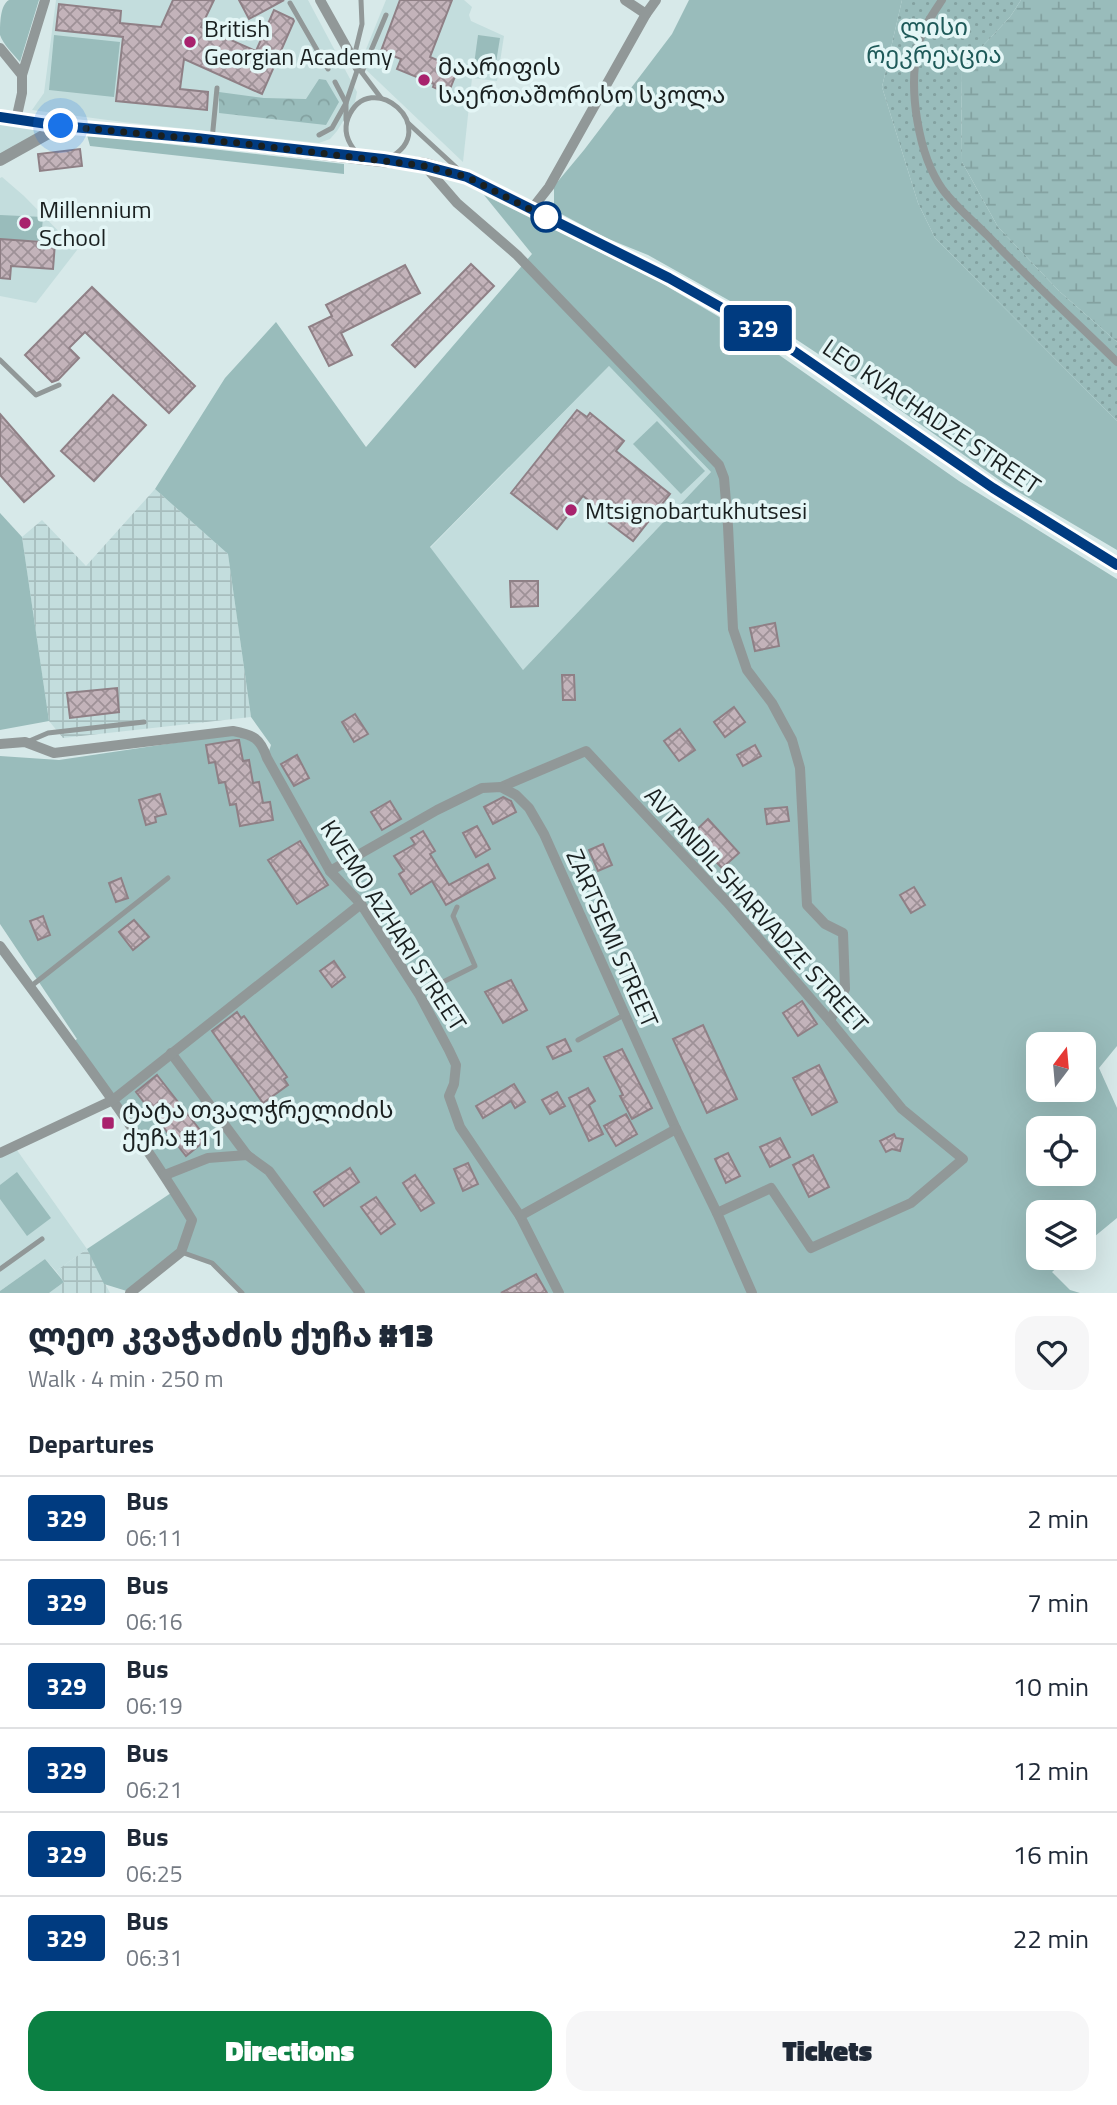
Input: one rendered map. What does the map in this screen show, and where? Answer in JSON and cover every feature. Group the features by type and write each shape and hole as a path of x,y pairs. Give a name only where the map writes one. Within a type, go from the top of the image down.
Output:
{"main road":[{"name":"LEO KVACHADZE STREET","path":"0,117 61,126 375,159 425,166 467,177 669,278 775,338 993,488 1117,565"}],"street":[{"path":"16,120 22,93 22,75 45,0"},
{"path":"320,0 358,66"},
{"path":"625,0 646,14"},
{"path":"531,210 549,187 575,144 656,0"},
{"path":"943,0 924,29 915,64 917,111 926,157 943,190 1117,362"},
{"path":"0,48 22,75"},
{"path":"0,160 61,126"},
{"path":"425,166 457,203 517,255 719,465 724,478 733,629 747,670 772,703 792,740 800,768 807,905 825,924 843,933 845,989 830,1021"},
{"name":"KVEMO AZHARI STREET","path":"0,744 25,742 54,754 233,731 249,734 262,743 267,758 330,872 361,904 419,994 456,1065 454,1084 449,1096 460,1127 520,1216 559,1293"},
{"name":"AVTANDIL SHARVADZE STREET","path":"501,787 586,751 727,902 902,1109 963,1159 911,1203 811,1248 771,1188 717,1213"},
{"path":"330,872 437,810 482,788 501,787"},
{"name":"ZARTSEMI STREET","path":"501,787 516,795 529,808 544,834 752,1293"},
{"path":"0,1153 113,1100 361,904"},
{"path":"0,946 113,1100 165,1175 192,1220 181,1252 130,1293"},
{"path":"171,1053 247,1155 269,1171 360,1293"},
{"path":"520,1216 676,1129"},
{"path":"165,1175 208,1158 247,1155"}],"lane":[{"path":"361,0 358,66 381,98"},
{"path":"290,3 328,69"},
{"path":"319,135 332,128 346,103 358,66 386,15"},
{"path":"335,82 346,103 346,135 358,154 375,159 395,154 407,137 408,123"},
{"path":"212,140 216,88"},
{"path":"346,124 348,116 359,104 373,98 381,98 398,106 408,123 467,177"},
{"path":"0,360 36,396 59,385"},
{"path":"25,742 48,733 144,722"},
{"path":"30,987 168,878"},
{"path":"419,994 475,966 453,916 457,907"},
{"path":"578,1040 624,1015"},
{"path":"0,1269 42,1239"},
{"path":"181,1252 212,1263 242,1293"}],"shaded area":[{"name":"British Georgian Academy","path":"56,0 308,0 357,92 355,102 330,139 319,143 32,110 44,93"},
{"name":"მაარიფის საერთაშორისო სკოლა","path":"386,0 464,0 472,7 469,15 471,21 504,36 497,81 472,78 463,162 360,64"},
{"path":"0,117 61,126 0,160"},
{"name":"Millennium School","path":"2,177 77,250 36,303 0,296"},
{"name":"Mtsignobartukhutsesi","path":"609,366 711,472 523,670 430,548"},
{"path":"155,489 228,554 251,717 63,738 49,721 22,537 42,520 86,566"},
{"path":"14,1146 87,1249 56,1271 45,1259 0,1291 0,1153"},
{"path":"87,1249 110,1293 49,1293 64,1282 56,1271"}],"green space":[{"path":"9,0 39,0 20,62 0,35 2,10"},
{"path":"689,0 902,0 882,87 918,203 935,238 1117,421 1117,550 1005,484 782,330 648,255 606,238 554,210 554,186 672,34"},
{"name":"ლისი რეკრეაცია","path":"902,0 1021,0 1010,17 961,69 962,162 998,227 1059,291 1117,342 1117,421 935,238 918,203 882,87"},
{"path":"1021,0 1117,0 1117,342 1059,291 998,227 962,162 961,69 1010,17"},
{"path":"54,35 120,42 114,97 49,90"},
{"path":"478,35 500,38 494,75 473,72"},
{"path":"319,79 326,80 339,102 326,125 219,113 219,92 264,98 306,99"},
{"path":"87,135 344,164 344,174 90,146"},
{"path":"484,195 658,281 755,338 959,481 1117,579 1117,1046 1099,1068 1117,1108 1117,1218 1096,1235 1096,1200 1026,1200 1026,1270 1054,1270 1052,1272 1070,1290 1080,1293 242,1293 212,1263 181,1252 130,1292 104,1284 87,1249 174,1191 72,1043 77,1039 0,924 0,756 59,760 234,734 256,743 267,757 271,745 251,717 228,554 155,489 225,378 276,322 366,447 532,254","holes":["609,366 711,472 523,670 430,547"]},
{"path":"0,215 43,217 41,241 0,239"},
{"path":"657,421 705,471 681,494 633,444"},
{"path":"0,513 22,537 49,721 0,730"},
{"path":"17,1172 51,1218 27,1236 0,1199 0,1185"},
{"path":"45,1259 64,1282 49,1293 0,1293 0,1291"}],"building":[{"path":"173,0 214,0 201,27 256,51 274,10 293,19 262,94 184,59 180,89 208,92 207,110 116,101 123,37 56,30 59,4 121,11 120,23 161,27"},
{"path":"239,0 284,0 249,19"},
{"path":"400,0 452,0 430,57 458,69 448,94 433,87 434,84 397,69 401,59 381,51"},
{"path":"80,149 82,166 40,171 38,154"},
{"name":"Millennium School","path":"0,239 55,243 53,269 11,266 10,279 0,278"},
{"path":"471,264 494,286 415,367 392,345"},
{"path":"405,265 420,293 341,333 352,355 329,366 309,327 332,316 326,305"},
{"path":"92,287 195,386 169,413 85,332 69,348 79,358 58,380 52,382 25,355"},
{"path":"113,395 146,425 94,481 61,451"},
{"path":"577,410 587,417 590,413 624,441 616,451 670,494 633,541 609,523 613,519 583,496 557,529 511,493"},
{"path":"0,414 54,476 24,502 0,475"},
{"path":"510,581 538,581 538,606 511,607"},
{"path":"775,623 779,646 755,651 750,628"},
{"path":"562,675 574,675 575,700 563,700"},
{"path":"117,688 119,712 70,718 67,693"},
{"path":"734,707 745,722 725,737 714,722"},
{"path":"355,714 368,734 354,742 342,722"},
{"path":"680,729 695,750 679,761 664,741"},
{"path":"239,740 243,761 249,760 253,783 259,782 263,803 270,802 273,820 240,826 236,804 230,805 225,782 219,783 215,762 209,763 206,745"},
{"path":"755,745 761,756 743,766 737,755"},
{"path":"297,755 309,778 294,786 281,764"},
{"path":"160,794 166,814 155,817 156,822 146,825 139,800"},
{"path":"503,797 511,801 516,812 493,824 484,807"},
{"path":"390,801 401,819 382,830 371,812"},
{"path":"787,807 789,821 767,824 765,809"},
{"path":"708,819 739,853 722,868 691,835"},
{"path":"477,826 490,849 476,857 463,833"},
{"path":"423,831 435,851 430,854 449,885 488,864 495,878 446,905 432,881 411,894 399,874 404,871 394,856 415,844 411,838"},
{"path":"300,841 328,885 297,904 268,860"},
{"path":"603,844 612,865 598,871 589,850"},
{"path":"121,878 128,898 116,902 109,883"},
{"path":"914,887 925,905 911,913 900,895"},
{"path":"43,916 50,935 38,940 30,921"},
{"path":"134,920 149,937 133,950 119,932"},
{"path":"334,961 345,977 332,987 320,971"},
{"path":"511,980 527,1010 503,1023 485,992"},
{"path":"802,1001 817,1024 798,1036 783,1013"},
{"path":"237,1012 241,1018 244,1016 287,1077 284,1079 288,1085 263,1103 212,1031"},
{"path":"703,1025 737,1099 707,1113 673,1039"},
{"path":"565,1039 571,1051 553,1059 547,1047"},
{"path":"622,1049 652,1108 632,1119 604,1057"},
{"path":"819,1065 837,1102 812,1115 793,1078"},
{"path":"157,1075 207,1139 186,1156 136,1092"},
{"path":"514,1084 525,1102 515,1108 511,1101 483,1118 476,1106"},
{"path":"588,1088 595,1101 589,1105 603,1134 589,1141 569,1098"},
{"path":"557,1092 565,1106 550,1114 542,1100"},
{"path":"626,1114 637,1134 616,1146 604,1126"},
{"path":"894,1134 896,1138 903,1139 900,1151 892,1149 886,1152 880,1141"},
{"path":"780,1138 790,1157 770,1167 760,1147"},
{"path":"728,1153 740,1176 726,1183 715,1159"},
{"path":"813,1155 829,1187 809,1197 793,1165"},
{"path":"468,1163 478,1184 463,1191 454,1169"},
{"path":"350,1168 359,1182 324,1206 314,1192"},
{"path":"415,1175 434,1203 421,1211 403,1183"},
{"path":"376,1197 395,1224 381,1234 361,1207"},
{"path":"536,1274 547,1293 501,1293"}],"bus line":[{"name":"329","path":"0,117 61,126 383,159 467,177 669,278 775,338 993,488 1117,565"}],"place":[{"name":"British Georgian Academy","path":"190,42"},
{"name":"მაარიფის საერთაშორისო სკოლა","path":"424,80"},
{"name":"Millennium School","path":"25,223"},
{"name":"Mtsignobartukhutsesi","path":"571,510"},
{"name":"ტატა თვალჭრელიძის ქუჩა #11","path":"108,1123"}],"route":[{"path":"61,126 238,143 425,166 467,177 553,221 546,217"}]}
